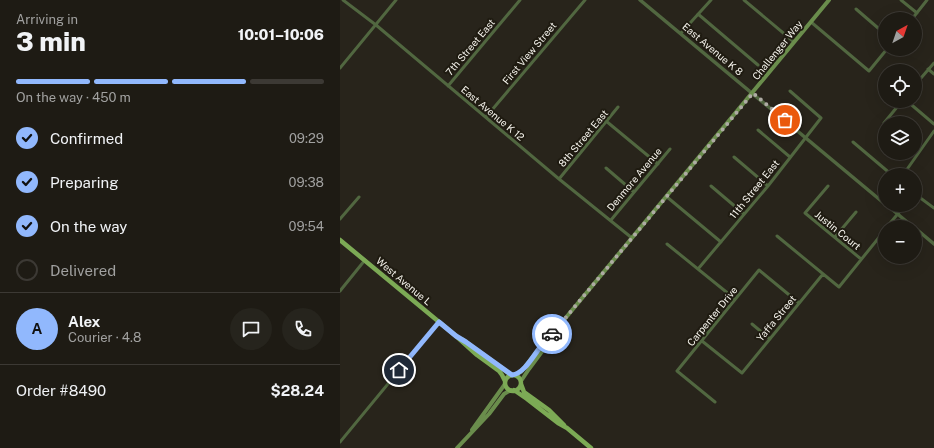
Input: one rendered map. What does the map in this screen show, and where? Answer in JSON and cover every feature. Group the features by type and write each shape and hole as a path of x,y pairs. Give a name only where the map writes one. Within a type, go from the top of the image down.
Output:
{"main road":[{"name":"Challenger Way","path":"513,375 522,371 546,340 633,238 829,0"},
{"name":"West Avenue L","path":"340,240 477,355 501,373 505,382"},
{"name":"Challenger Way","path":"521,383 529,368 552,338 554,332"},
{"name":"West Avenue L","path":"456,336 513,375"},
{"path":"471,432 498,395 507,377 513,375 518,377 524,392 549,410 567,428 591,448"},
{"path":"505,382 507,388 527,399 558,423 567,428"},
{"path":"458,448 489,414 504,394 519,388 521,383"}],"street":[{"name":"East Avenue K 12","path":"344,0 633,238"},
{"path":"340,68 396,0"},
{"name":"7th Street East","path":"448,86 520,0"},
{"name":"First View Street","path":"486,117 585,0"},
{"name":"East Avenue K 8","path":"640,0 878,197"},
{"path":"681,33 711,0"},
{"path":"744,0 794,42"},
{"path":"901,0 916,12"},
{"path":"918,12 927,0"},
{"path":"856,9 878,28"},
{"path":"698,14 758,65"},
{"path":"811,22 869,71 881,56"},
{"path":"922,76 934,63"},
{"path":"928,69 934,74"},
{"name":"11th Street East","path":"698,269 768,186 821,118 790,91"},
{"name":"8th Street East","path":"559,178 618,107"},
{"path":"890,116 896,108"},
{"path":"915,108 934,124"},
{"path":"606,121 658,164"},
{"path":"758,130 790,157"},
{"path":"908,168 934,131"},
{"path":"853,142 884,168"},
{"name":"Denmore Avenue","path":"611,220 670,149"},
{"path":"734,157 768,186"},
{"path":"606,168 634,192"},
{"path":"711,186 744,214"},
{"name":"Justin Court","path":"828,186 805,213 861,259"},
{"path":"340,219 358,197"},
{"path":"667,197 721,242"},
{"path":"922,200 934,209"},
{"path":"835,237 856,212"},
{"name":"East Avenue K 8","path":"896,212 905,220"},
{"path":"893,220 898,214"},
{"name":"East Avenue K 8","path":"922,234 934,244"},
{"path":"777,236 839,286 878,238"},
{"path":"667,244 736,299"},
{"path":"340,291 365,260"},
{"name":"Carpenter Drive","path":"715,402 678,371 759,270 799,303"},
{"name":"Yaffa Street","path":"702,341 742,373 823,274"},
{"path":"340,442 439,322"},
{"path":"752,324 770,339"}],"way so far":[{"path":"552,334 753,93 785,120"}],"route":[{"path":"399,370 439,322 456,336 512,375 522,371 552,334"}]}
